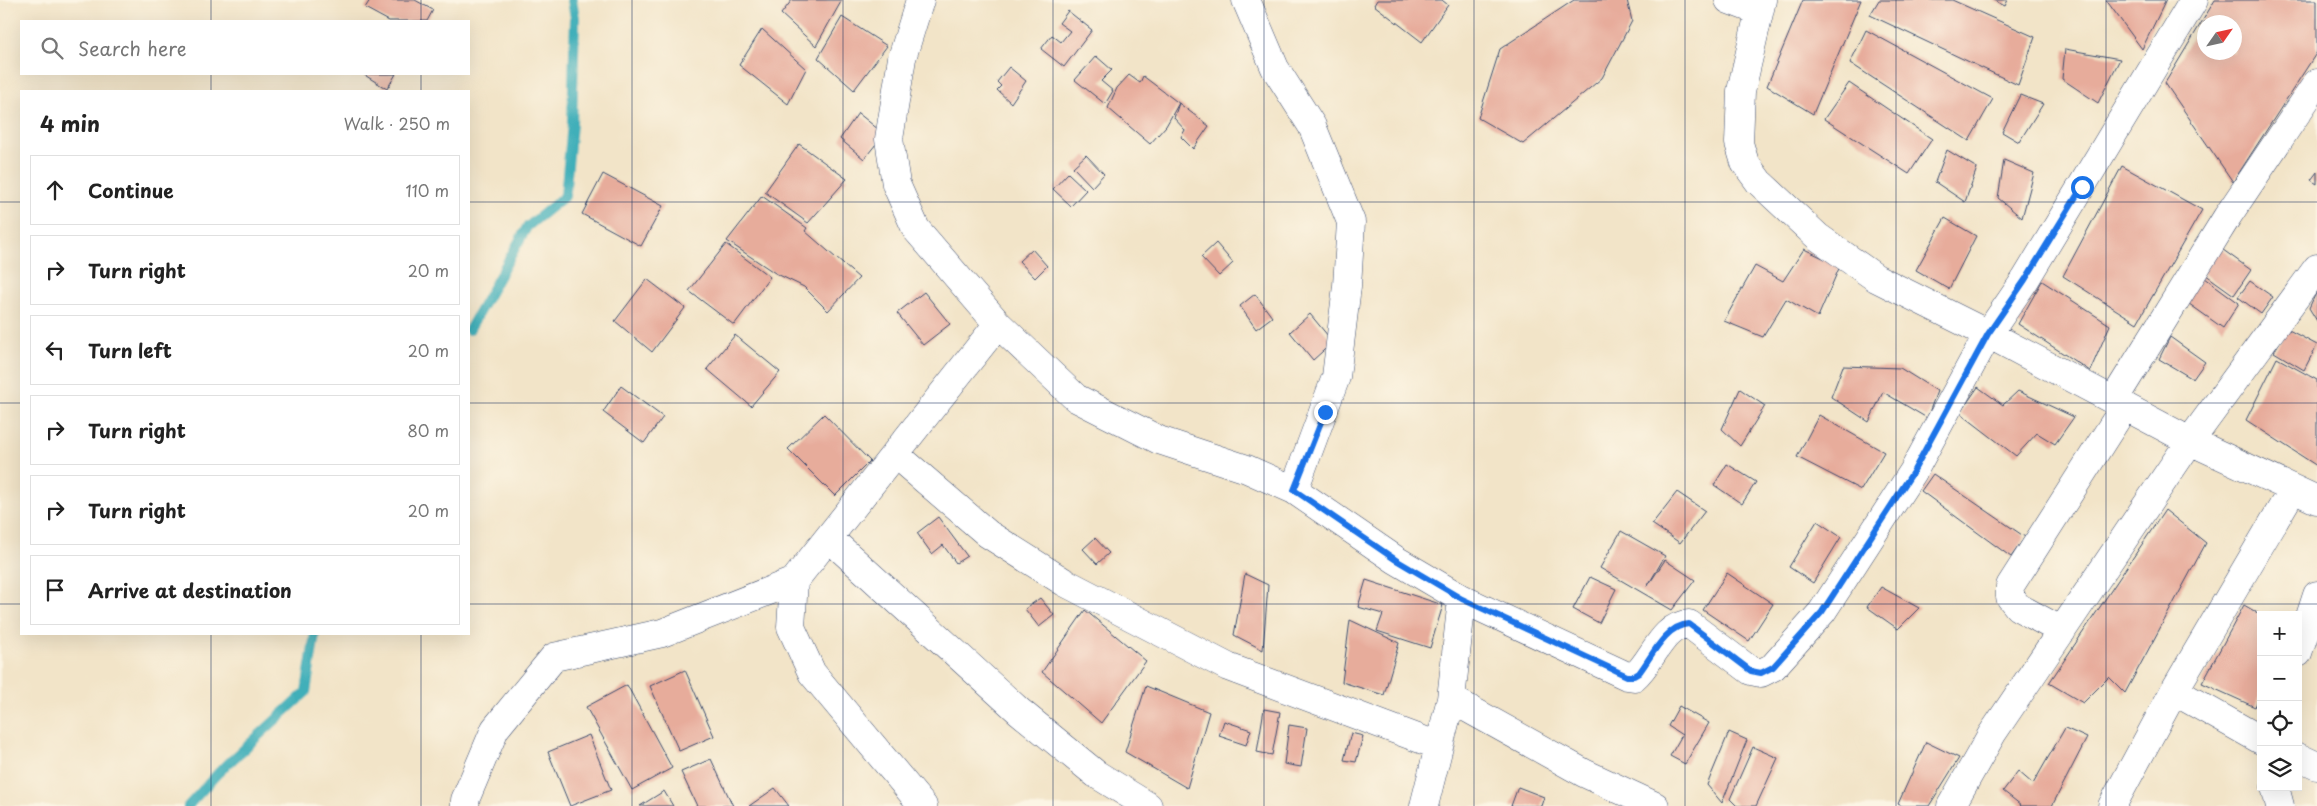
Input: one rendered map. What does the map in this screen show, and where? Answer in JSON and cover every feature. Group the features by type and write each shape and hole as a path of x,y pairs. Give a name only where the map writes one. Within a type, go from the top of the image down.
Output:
{"street":[{"path":"920,0 902,58 889,139 896,184 916,229 998,324 1076,398 1159,440 1247,468 1294,490 1396,560 1462,599 1627,676 1634,676 1639,673 1671,630 1680,624 1689,624 1751,671 1761,673 1773,667 1822,612 1913,472 1988,334 2051,238 2194,0"},
{"path":"1246,0 1275,68 1312,126 1351,222 1347,286 1336,377 1294,490"},
{"path":"1729,0 1760,6 1741,91 1739,143 1745,163 1759,182 1818,237 1876,278 1988,334 2190,441 2317,500"},
{"path":"2062,631 2018,608 2010,597 2010,586 2119,404 2227,216 2317,83"},
{"path":"1950,806 1992,734 2190,441 2317,268"},
{"path":"468,804 495,729 554,657 662,633 794,581 998,324"},
{"path":"895,454 988,534 1064,582 1228,667 1439,746"},
{"path":"2112,806 2174,691 2293,489"},
{"path":"829,538 1019,710 1096,774 1148,806"},
{"path":"794,581 791,627 812,673 923,806"},
{"path":"2302,641 2317,595"},
{"path":"1424,806 1451,699 1462,599"},
{"path":"2174,691 2257,738"},
{"path":"1451,699 1584,773 1655,806"},
{"path":"2302,759 2317,766"},
{"path":"2276,791 2280,806"}],"building":[{"path":"370,0 415,0 433,10 428,20 387,20 365,8"},
{"path":"792,0 842,0 816,46 781,14"},
{"path":"1377,0 1442,0 1448,5 1422,42 1374,5"},
{"path":"1574,0 1627,0 1632,21 1602,78 1523,144 1478,118 1500,49"},
{"path":"1803,0 1861,0 1813,114 1767,86"},
{"path":"1879,0 1952,0 2035,37 2018,85 1870,15"},
{"path":"1993,0 2008,0 2005,6"},
{"path":"2106,0 2166,0 2142,49"},
{"path":"2215,0 2317,0 2317,52 2233,182 2165,83 2197,30 2197,60 2242,60 2242,15 2206,15"},
{"path":"1068,11 1092,30 1064,67 1041,49 1052,35 1061,42 1070,31 1059,23"},
{"path":"842,17 887,46 854,90 818,58"},
{"path":"762,29 806,69 788,104 739,65"},
{"path":"1866,30 1993,99 1969,141 1850,63"},
{"path":"2065,49 2120,59 2098,103 2062,79"},
{"path":"1096,56 1112,70 1101,81 1113,91 1105,104 1075,80"},
{"path":"1009,67 1026,81 1011,103 997,90 1001,86 997,82"},
{"path":"365,75 395,75 387,89"},
{"path":"1129,75 1140,83 1143,76 1179,103 1166,126 1150,144 1108,108 1117,88"},
{"path":"1849,83 1932,139 1909,174 1824,119"},
{"path":"2020,95 2043,104 2019,142 2002,132"},
{"path":"1179,103 1209,126 1193,149 1181,137 1185,130 1174,118"},
{"path":"858,113 884,134 864,159 840,139"},
{"path":"799,144 847,179 808,223 765,192"},
{"path":"1947,150 1977,168 1965,202 1935,182"},
{"path":"1086,155 1104,174 1092,187 1073,167"},
{"path":"2004,160 2034,173 2022,218 1998,198"},
{"path":"2122,166 2202,210 2137,323 2063,276"},
{"path":"2317,172 2317,184 2311,180"},
{"path":"1068,173 1086,190 1071,206 1053,189"},
{"path":"603,174 663,206 641,246 582,214"},
{"path":"762,196 807,228 805,231 859,278 828,311 804,287 775,273 727,241"},
{"path":"1945,218 1976,236 1949,289 1916,270"},
{"path":"1216,243 1233,263 1219,276 1201,257"},
{"path":"726,244 770,277 734,325 689,291"},
{"path":"2219,247 2251,270 2234,295 2202,272"},
{"path":"1032,249 1047,266 1035,278 1019,261"},
{"path":"1804,249 1840,266 1818,317 1786,299 1763,337 1724,321 1755,266 1783,281"},
{"path":"2201,275 2239,303 2223,328 2185,301"},
{"path":"647,279 685,308 652,352 615,321"},
{"path":"2042,281 2110,325 2090,371 2018,324"},
{"path":"2250,281 2273,297 2261,314 2238,297"},
{"path":"2317,291 2317,321 2309,308"},
{"path":"924,292 950,324 923,345 897,313"},
{"path":"1255,294 1272,317 1256,329 1240,306"},
{"path":"1310,314 1333,342 1313,360 1290,332"},
{"path":"2287,329 2317,345 2304,370 2274,352"},
{"path":"735,335 780,372 751,406 707,369"},
{"path":"2170,337 2205,362 2193,379 2159,359"},
{"path":"2277,358 2317,380 2317,466 2246,420"},
{"path":"1843,366 1900,368 1937,391 1927,418 1883,392 1869,422 1831,397"},
{"path":"621,386 663,417 644,443 603,412"},
{"path":"1978,387 2003,405 2018,391 2074,417 2055,444 2037,433 2016,456 1960,413"},
{"path":"1740,389 1765,406 1740,446 1722,429"},
{"path":"824,414 870,461 835,496 788,449"},
{"path":"1819,415 1884,452 1861,490 1797,457"},
{"path":"1727,464 1756,482 1742,504 1714,485"},
{"path":"1933,474 2025,537 2011,557 1921,491"},
{"path":"1677,492 1705,511 1680,543 1652,524"},
{"path":"2165,510 2206,543 2125,693 2109,677 2083,703 2049,683"},
{"path":"938,517 967,556 956,563 943,545 932,554 917,533"},
{"path":"1817,521 1841,537 1813,583 1789,567"},
{"path":"1621,531 1665,556 1647,587 1665,560 1695,580 1672,610 1600,568"},
{"path":"1095,538 1109,553 1097,564 1083,549"},
{"path":"1727,573 1773,604 1749,641 1703,610"},
{"path":"1245,574 1268,585 1263,650 1234,635"},
{"path":"1590,577 1616,589 1599,623 1573,609"},
{"path":"1366,580 1443,605 1430,648 1377,631 1383,614 1358,607"},
{"path":"1881,587 1919,608 1898,629 1867,607"},
{"path":"1040,598 1054,615 1039,627 1025,609"},
{"path":"2244,605 2257,613 2257,702 2255,707 2202,683"},
{"path":"1085,610 1146,661 1101,723 1042,672"},
{"path":"1350,620 1399,643 1384,695 1342,682"},
{"path":"685,670 714,736 679,751 650,686"},
{"path":"627,685 672,768 632,790 586,707"},
{"path":"1146,686 1209,712 1187,788 1125,752"},
{"path":"1679,706 1709,723 1685,764 1670,756 1682,735 1668,726"},
{"path":"1264,709 1280,712 1272,755 1257,752"},
{"path":"1224,721 1251,730 1246,745 1219,736"},
{"path":"1289,725 1307,728 1301,767 1284,764"},
{"path":"2065,728 2087,738 2052,806 2020,806 2003,791 2018,771 2033,784"},
{"path":"1729,732 1747,740 1722,803 1707,785"},
{"path":"1351,733 1363,736 1356,762 1344,760"},
{"path":"589,735 611,790 570,806 548,752"},
{"path":"1926,742 1959,758 1929,806 1902,806 1898,804"},
{"path":"1753,747 1778,758 1756,806 1737,806 1730,799"},
{"path":"711,759 733,806 697,806 681,772"},
{"path":"1518,787 1544,797 1541,806 1511,806"},
{"path":"775,788 789,806 749,806"},
{"path":"664,791 673,806 640,806"}],"waterway":[{"path":"470,328 527,227 565,196 572,124 575,18 572,0"},
{"path":"188,806 218,773 306,692 315,635"}],"route":[{"path":"1325,412 1294,490 1396,560 1462,599 1627,676 1634,676 1639,673 1671,630 1680,624 1689,624 1751,671 1761,673 1773,667 1822,612 1913,472 1988,334 2025,280 2082,187"}]}
